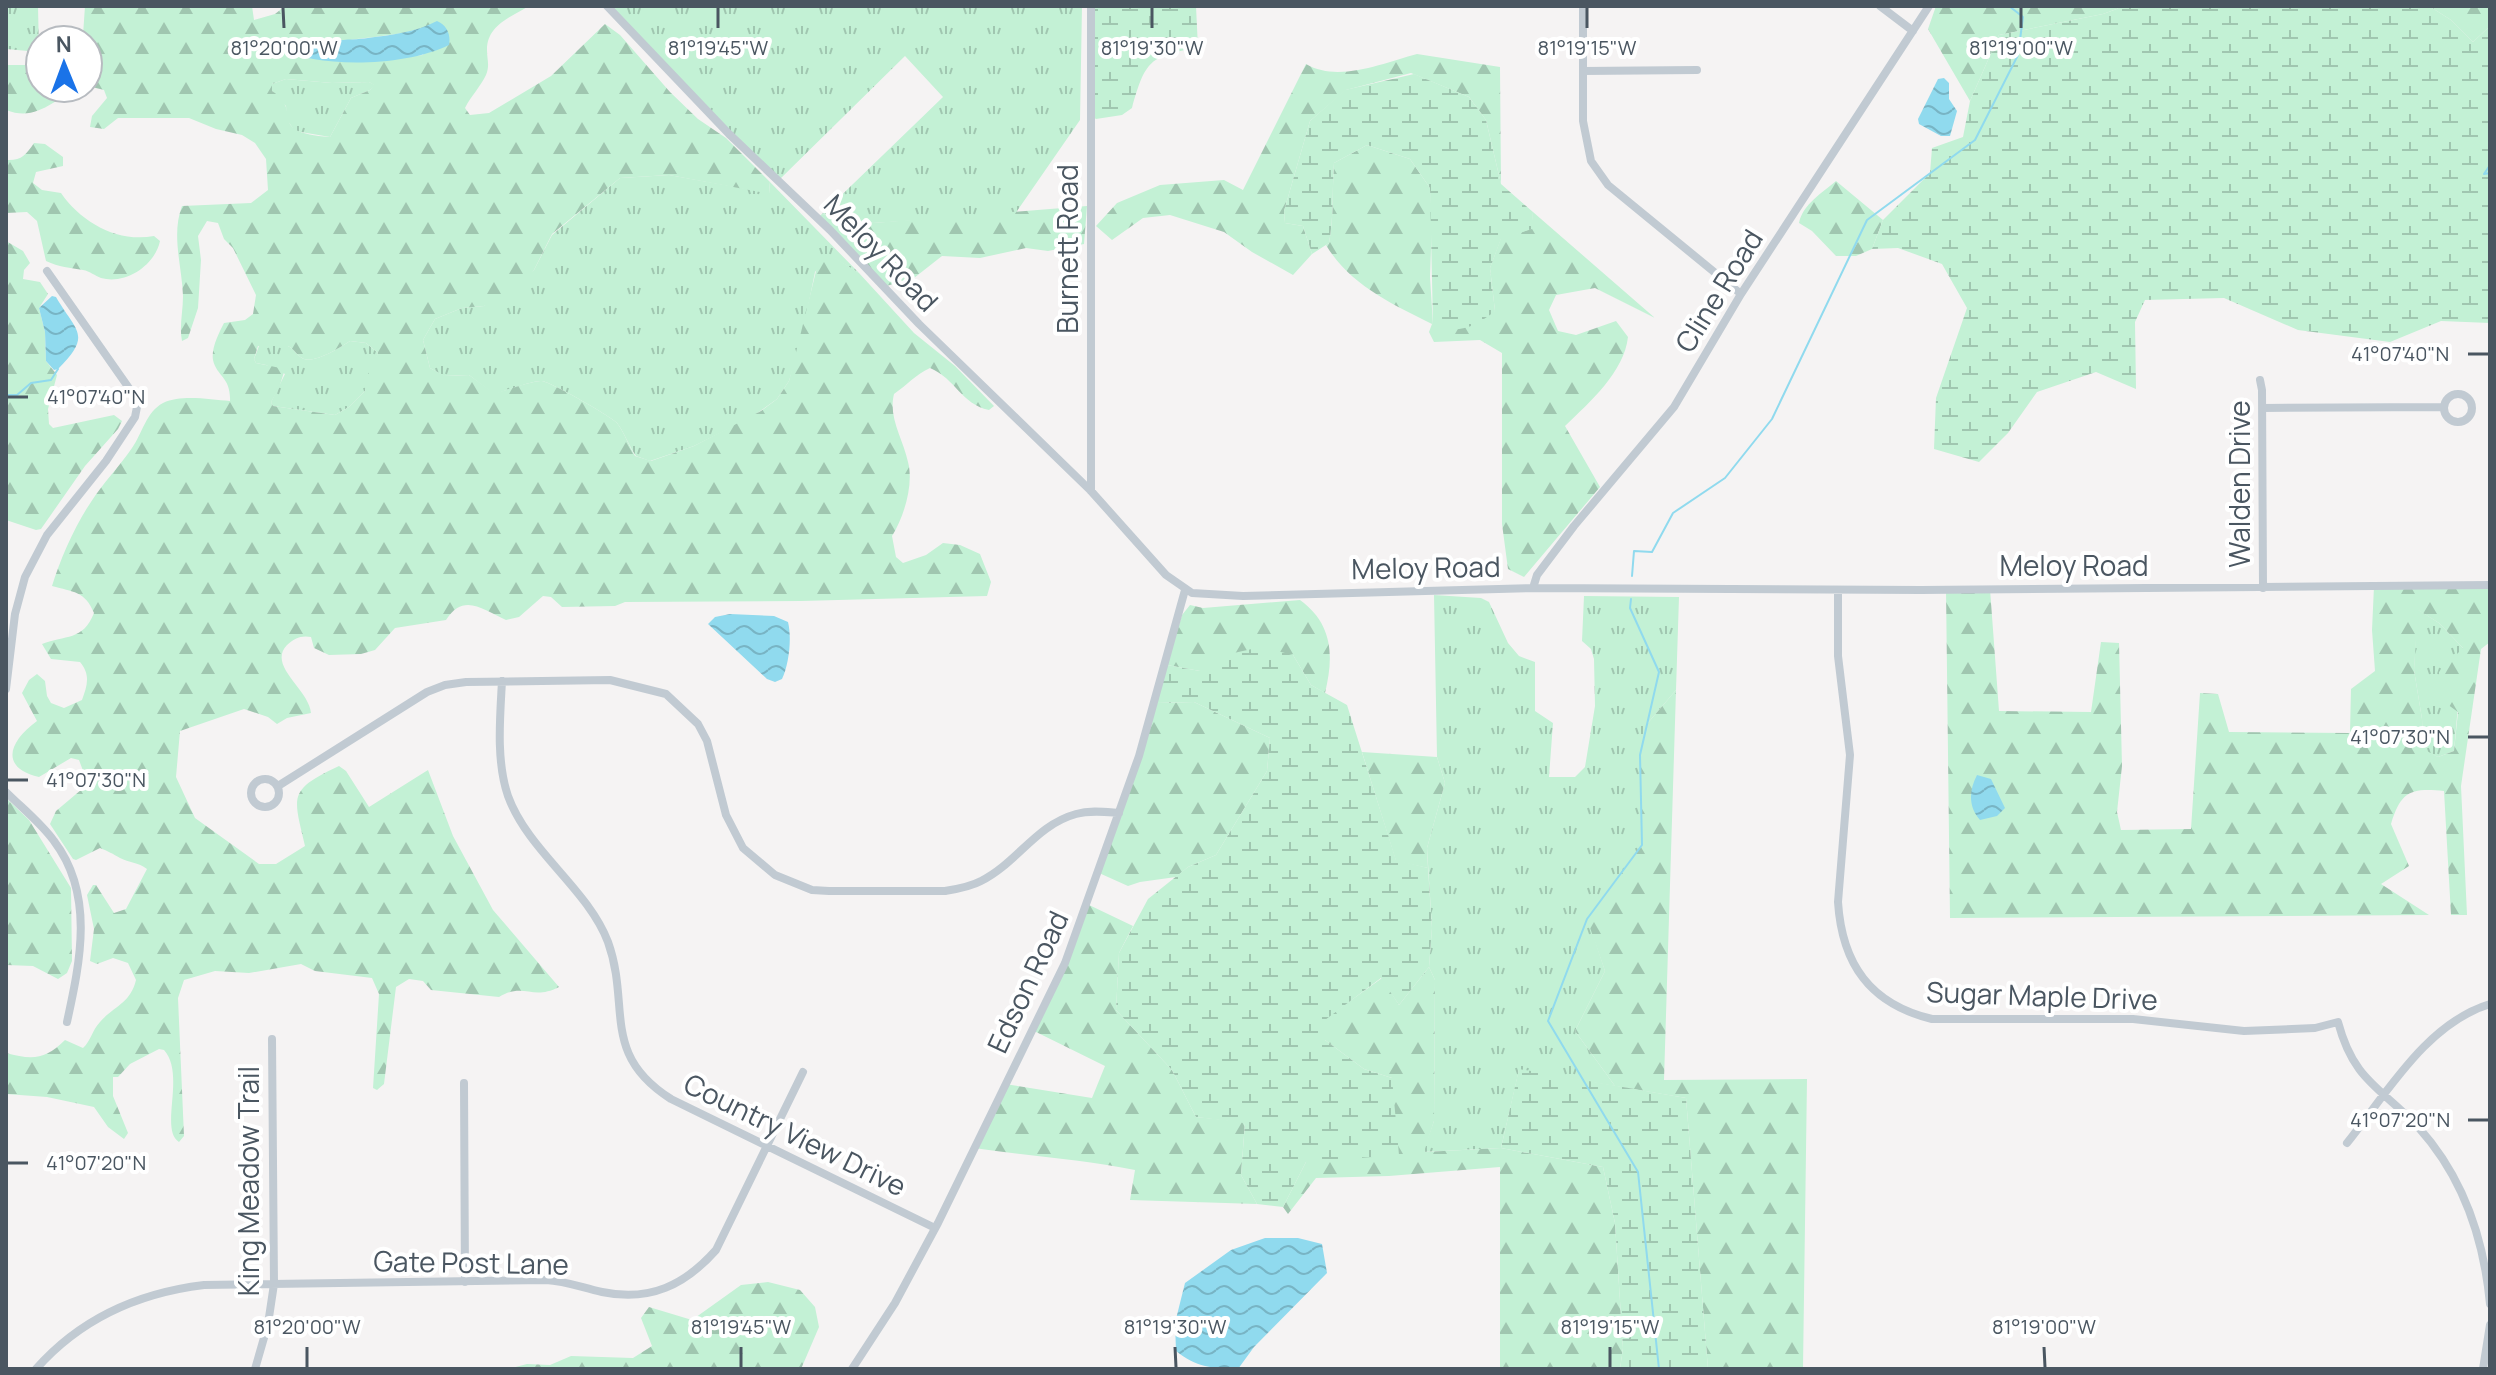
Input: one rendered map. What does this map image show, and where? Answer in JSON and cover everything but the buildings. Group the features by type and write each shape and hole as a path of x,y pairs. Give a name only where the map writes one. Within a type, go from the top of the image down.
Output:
{"street":[{"name":"Meloy Road","path":"607,6 729,134 830,230 919,324 1091,491 1166,575 1185,590 1207,595 1243,596 1533,588 1838,590 2490,585"},
{"name":"Burnett Road","path":"1091,6 1091,491"},
{"path":"1583,6 1585,140 1591,161 1601,178 1741,294"},
{"path":"1880,6 1913,31"},
{"name":"Cline Road","path":"1533,588 1544,565 1574,526 1674,407 1741,294 1929,6"},
{"path":"1583,71 1697,70"},
{"path":"6,689 15,614 25,577 47,535 117,445 135,417 137,407 131,391 47,271"},
{"name":"Walden Drive","path":"2260,380 2263,588"},
{"path":"2262,408 2444,407"},
{"name":"Edson Road","path":"852,1369 895,1303 935,1228 1065,963 1155,703 1185,590"},
{"name":"Sugar Maple Drive","path":"1838,590 1838,656 1850,755 1839,922 1857,971 1878,994 1905,1010 1942,1020 2133,1019 2244,1031 2305,1029 2338,1022 2345,1048 2354,1065 2385,1096"},
{"path":"278,786 427,692 445,685 610,680 666,694 698,724 707,741 726,815 743,848 775,875 812,890 945,891 961,888 979,883 995,872 1041,831 1059,820 1078,813 1119,813"},
{"name":"Country View Drive","path":"502,681 501,757 508,795 521,822 602,929 613,963 621,1034 628,1055 658,1091 935,1228"},
{"path":"6,792 54,841 74,878 82,916 82,938 67,1022"},
{"path":"2347,1143 2443,1028 2463,1014 2490,1004"},
{"name":"King Meadow Trail","path":"255,1369 268,1324 274,1284 272,1039"},
{"name":"Gate Post Lane","path":"36,1369 84,1326 114,1309 150,1295 204,1285 562,1281 606,1293 631,1295 655,1292 697,1271 716,1250 803,1072"},
{"path":"464,1083 465,1282"},
{"path":"2385,1096 2424,1133 2467,1204 2488,1266 2490,1304"},
{"path":"2483,1369 2490,1325"}],"green space":[{"path":"6,6 38,6 38,24 24,24 24,51 6,49"},
{"path":"85,6 252,6 254,20 275,14 285,6 529,6 501,23 491,34 486,75 465,108 470,115 489,113 551,76 605,24 620,35 698,119 726,138 769,181 770,194 669,175 620,178 552,234 534,270 509,296 484,306 462,308 435,319 423,340 430,368 445,376 469,375 494,393 533,382 548,383 617,423 635,456 651,461 694,446 761,411 777,399 789,381 820,255 829,254 859,273 914,333 955,366 994,406 989,410 979,407 930,368 894,394 893,403 894,420 910,471 907,500 892,536 896,557 903,563 926,555 943,543 960,545 980,554 991,582 987,596 625,602 615,606 562,607 551,597 543,596 519,617 506,620 482,608 467,605 453,612 446,620 395,628 375,650 361,654 329,655 314,648 311,637 295,639 282,653 282,661 304,695 311,713 287,718 277,724 268,717 244,709 180,731 176,777 195,818 259,864 276,864 305,846 298,815 298,796 310,781 322,774 339,766 346,771 369,807 428,770 453,836 493,910 559,987 542,992 515,991 499,997 431,990 423,981 409,979 396,987 384,1084 377,1090 373,1088 379,994 372,978 315,971 301,964 249,973 215,971 184,980 178,998 184,1136 179,1142 171,1126 173,1073 164,1050 159,1049 130,1064 118,1077 113,1077 113,1096 128,1133 124,1139 108,1127 94,1107 47,1097 6,1094 6,1053 38,1057 65,1040 83,1048 100,1022 130,994 136,980 128,963 113,958 97,964 90,961 94,929 87,895 96,885 114,913 126,909 147,869 100,848 73,859 50,824 56,811 88,784 79,760 71,758 39,777 27,773 14,761 12,754 20,737 37,721 22,693 29,680 37,674 45,681 51,703 64,708 82,700 87,681 80,662 51,659 42,644 79,633 94,613 82,596 52,586 68,543 85,511 132,448 157,407 179,399 230,401 226,382 213,360 214,346 224,323 245,320 253,314 256,295 218,223 207,221 198,236 201,260 198,308 188,338 182,341 183,296 177,228 182,206 251,203 268,190 266,159 255,143 242,135 189,118 118,118 104,129 90,127 92,116 107,98 104,90 104,24 84,24","holes":["437,22 423,55 352,62 308,58 307,54 309,50 325,45 406,32","286,79 369,82 374,85 351,98 330,137 298,131 291,126 286,106 272,91 272,84","350,341 366,343 378,353 367,376 365,391 349,407 335,415 273,406 271,402 285,369 256,363 254,359 258,346 288,346 307,360 334,351"]},
{"path":"605,6 1082,6 1080,120 1015,214 873,223 822,214 943,97 905,56 778,181"},
{"path":"1091,6 1196,6 1198,48 1159,58 1141,80 1132,108 1122,115 1096,119 1090,115"},
{"path":"1936,6 2125,6 2103,14 1999,35 1970,101 1928,29"},
{"path":"2125,6 2429,6 2451,20 2473,42 2490,26 2490,323 2441,321 2390,342 2298,330 2224,298 2145,300 2135,322 2136,389 2096,372 2037,392 2008,433 1979,462 1934,449 1936,398 1967,308 1942,264 1898,248 1872,249 1883,220 1930,173 1932,148 1963,137 1970,101 1999,35 2103,14"},
{"path":"2429,6 2490,6 2490,26 2473,42 2451,20"},
{"path":"1417,54 1500,67 1501,184 1486,120 1469,97 1411,73 1346,90 1310,121 1284,211 1285,223 1303,226 1312,254 1293,275 1224,232 1170,215 1143,218 1112,240 1096,226 1117,203 1160,185 1224,180 1243,190 1306,64 1332,72 1346,72"},
{"path":"6,65 24,65 24,104 51,104 27,113 6,110"},
{"path":"1414,74 1469,97 1486,120 1501,184 1533,212 1532,229 1501,239 1490,268 1495,311 1466,328 1450,329 1433,325 1430,188 1410,159 1367,145 1334,163 1329,243 1312,254 1303,226 1285,223 1284,211 1310,121 1345,90"},
{"path":"286,79 369,82 375,85 351,98 330,137 295,131 287,120 286,106 272,91 272,84"},
{"path":"34,143 45,144 63,157 63,166 36,172 33,183 42,190 61,193 79,213 101,228 127,236 154,236 160,241 146,265 129,276 111,279 46,261 37,221 27,212 6,213 6,160 23,156"},
{"path":"1367,145 1410,159 1430,188 1433,325 1495,311 1490,268 1501,238 1531,229 1533,212 1655,318 1595,288 1556,295 1549,310 1558,331 1576,335 1616,321 1628,337 1613,374 1565,426 1600,487 1524,577 1508,569 1502,524 1502,353 1480,340 1434,342 1429,332 1432,324 1387,301 1360,282 1326,245 1332,223 1334,163"},
{"path":"669,175 770,193 769,181 859,273 829,255 815,272 801,341 789,381 777,399 752,417 694,446 650,461 636,456 617,423 548,383 533,382 494,394 469,375 444,376 430,368 423,340 435,319 462,308 484,306 534,270 552,235 620,178"},
{"path":"1836,181 1883,220 1872,249 1856,256 1836,256 1812,231 1799,223 1809,205"},
{"path":"1087,206 1084,244 1048,251 1026,248 980,258 942,256 914,278 883,287 817,218 822,214 873,223"},
{"path":"6,241 23,251 30,263 24,270 23,279 40,282 48,294 39,308 45,332 46,361 57,375 48,409 49,424 53,428 114,415 122,421 85,466 41,529 36,530 6,520"},
{"path":"350,341 366,343 378,353 365,391 349,407 335,415 273,406 271,402 285,374 256,363 254,359 259,346 288,346 307,360 327,354"},
{"path":"2490,585 2490,642 2481,649 2461,786 2467,915 2451,915 2444,791 2423,790 2403,798 2391,824 2409,866 2381,884 2429,915 1950,918 1946,589 1990,589 1999,711 2091,712 2101,642 2119,643 2122,766 2117,812 2121,830 2191,829 2200,693 2218,694 2229,732 2350,733 2351,689 2375,671 2372,630 2374,586","holes":["2418,610 2439,623 2463,648 2439,672 2440,699 2458,712 2454,751 2438,757 2423,749 2422,719 2414,670"]},
{"path":"1434,595 1481,598 1489,602 1508,643 1519,656 1535,662 1535,711 1553,723 1549,777 1575,777 1585,767 1595,706 1594,659 1591,649 1582,641 1584,596 1679,597 1676,690 1647,724 1640,755 1642,845 1588,919 1605,971 1575,1031 1615,1086 1519,1070 1501,1148 1423,1152 1434,1121 1435,980 1429,967 1432,928 1427,848 1445,783 1437,757"},
{"path":"1300,600 1311,609 1325,630 1330,666 1325,693 1311,685 1293,655 1200,671 1167,665 1182,615 1190,605 1203,608"},
{"path":"2417,609 2439,623 2463,648 2454,751 2438,757 2423,750 2422,719 2414,670"},
{"path":"1261,647 1293,655 1311,685 1347,705 1396,860 1428,868 1432,928 1429,967 1399,1005 1381,978 1325,1020 1325,1040 1364,1069 1392,1078 1399,1155 1306,1162 1283,1207 1257,1204 1241,1175 1245,1123 1196,1117 1172,1070 1116,1010 1119,953 1148,899 1188,867 1216,855 1267,771 1270,738 1194,702 1157,703 1167,665 1200,671 1202,660"},
{"path":"1676,690 1664,1080 1807,1079 1803,1369 1708,1369 1686,1098 1615,1086 1575,1031 1605,971 1587,919 1642,845 1640,755 1647,724"},
{"path":"1194,702 1270,738 1267,771 1216,855 1188,867 1176,877 1128,886 1099,873 1155,703"},
{"path":"1362,752 1437,757 1445,783 1427,848 1428,868 1396,861"},
{"path":"6,798 29,820 71,888 72,961 67,973 58,979 33,966 6,965"},
{"path":"1087,904 1133,926 1119,953 1116,1010 1172,1070 1196,1117 1245,1122 1241,1175 1257,1204 1130,1200 1135,1170 974,1148 1005,1084 1092,1098 1105,1066 1032,1030"},
{"path":"1429,967 1435,980 1434,1121 1424,1152 1501,1148 1603,1167 1615,1223 1623,1348 1620,1369 1500,1369 1500,1167 1316,1178 1288,1214 1283,1207 1306,1162 1392,1078 1364,1069 1325,1040 1325,1019 1382,978 1399,1005"},
{"path":"1519,1069 1686,1098 1708,1369 1620,1369 1623,1348 1615,1223 1603,1167 1501,1148"},
{"path":"768,1282 800,1290 815,1307 819,1327 801,1369 508,1369 527,1364 550,1365 571,1356 633,1358 652,1346 641,1318 649,1307 692,1320 741,1285"}],"water":[{"path":"437,21 448,31 449,45 418,56 364,62 308,58 307,54 312,49 327,42 394,34"},
{"path":"1944,78 1949,83 1949,99 1957,111 1950,136 1941,136 1919,124 1918,119 1938,79"},
{"path":"52,296 56,297 78,333 75,348 54,370 46,361 45,332 39,308"},
{"path":"730,614 774,616 788,622 789,651 782,679 775,682 767,679 708,624 715,617"},
{"path":"1977,775 1991,779 2005,808 1997,816 1980,820 1973,810 1971,792"},
{"path":"1265,1238 1298,1238 1322,1244 1327,1273 1254,1347 1238,1369 1205,1366 1190,1361 1176,1351 1175,1323 1185,1283 1231,1250"}],"waterway":[{"path":"1632,576 1634,551 1652,552 1673,513 1725,478 1772,419 1867,220 1975,140 2018,55 2023,17 2009,6"},
{"path":"2490,165 2484,174 2490,173"},
{"path":"6,395 17,395 31,383 51,380 58,369"},
{"path":"1631,599 1630,608 1659,672 1640,755 1642,845 1587,919 1548,1021 1638,1172 1659,1369"}]}
